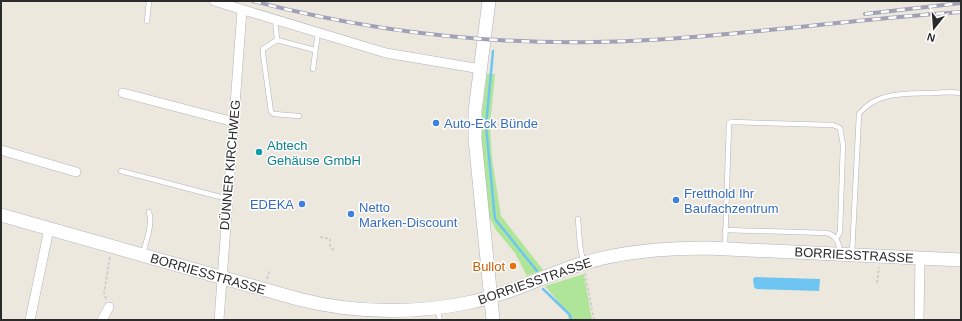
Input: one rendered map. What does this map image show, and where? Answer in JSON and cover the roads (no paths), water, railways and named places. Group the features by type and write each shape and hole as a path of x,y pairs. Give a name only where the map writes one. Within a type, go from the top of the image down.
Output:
{"main road":[{"path":"489,1 475,111 474,138 493,320"},
{"name":"BORRIESSTRASSE","path":"1,215 298,299 340,307 438,314 467,303 517,289 583,263 618,255 654,250 689,248 724,249 961,260"}],"street":[{"path":"214,1 386,53 481,70"},
{"name":"DÜNNER KIRCHWEG","path":"219,320 242,10"},
{"path":"123,92 234,122"},
{"path":"1,150 76,172"},
{"path":"30,320 49,229"},
{"path":"919,320 920,258"},
{"path":"102,320 109,307"}],"lane":[{"path":"147,20 150,1"},
{"path":"275,20 277,40"},
{"path":"313,70 318,32"},
{"path":"300,116 274,114 271,112 263,49 277,40 315,50"},
{"path":"846,255 859,114 868,104 889,96 900,94 961,92"},
{"path":"724,249 729,123 732,122 833,125 840,128 843,145 840,232 836,238"},
{"path":"120,171 228,199"},
{"path":"142,255 150,225 149,212"},
{"path":"578,219 583,263"},
{"path":"725,230 827,233 836,238 846,255"}],"water":[{"path":"755,277 820,279 819,291 756,289 754,287 753,279"}],"waterway":[{"path":"493,51 486,126 495,219 537,271"},
{"path":"543,289 570,315 571,320"}],"railway":[{"path":"253,1 337,20 422,33 464,38 550,42 593,42 685,38 961,12"},
{"path":"865,14 961,3"}],"place":[{"name":"Auto-Eck Bünde","path":"436,123"},
{"name":"Abtech Gehäuse GmbH","path":"259,152"},
{"name":"Fretthold Ihr Baufachzentrum","path":"676,200"},
{"name":"EDEKA","path":"302,204"},
{"name":"Netto Marken-Discount","path":"351,214"},
{"name":"Bullot","path":"513,266"}]}
